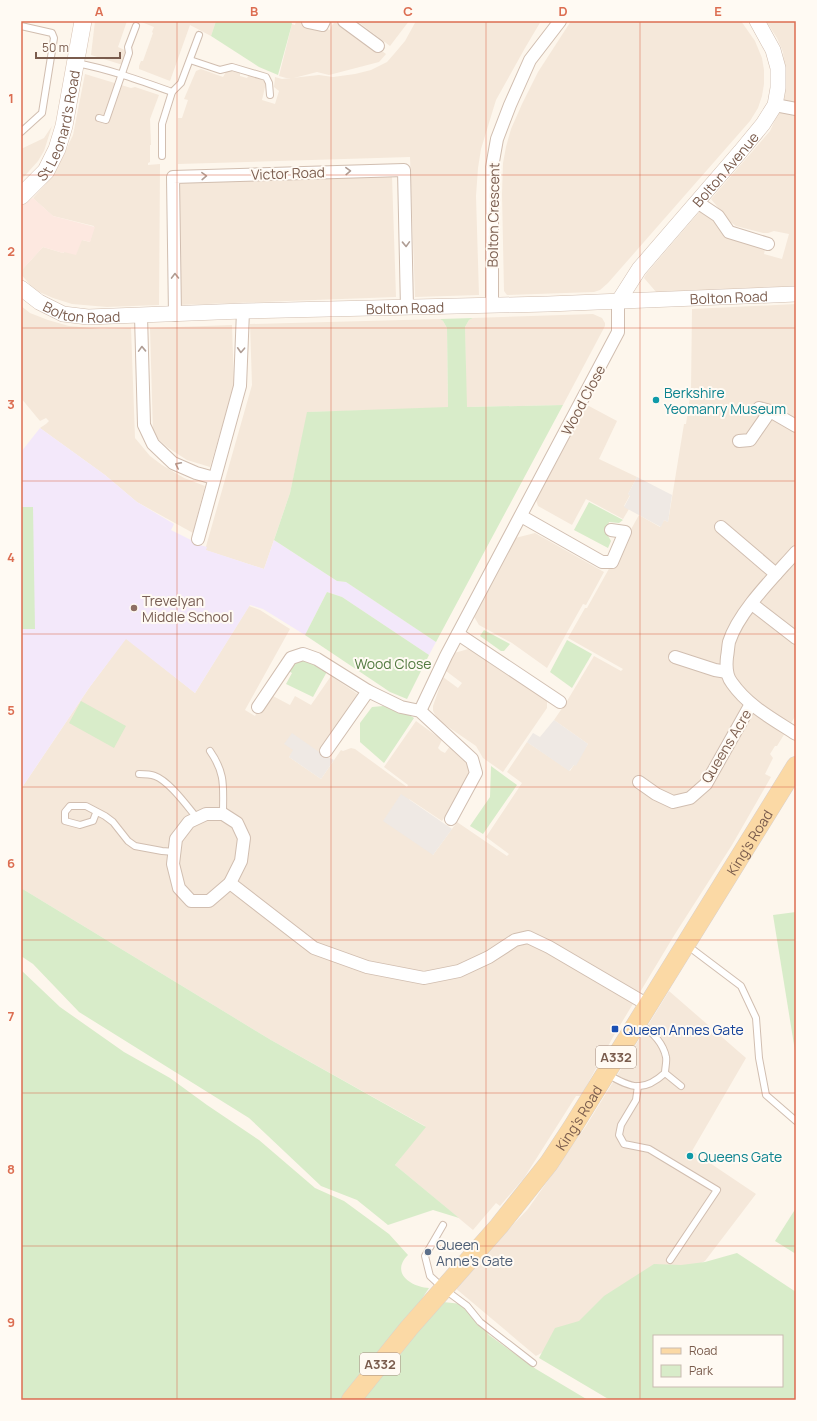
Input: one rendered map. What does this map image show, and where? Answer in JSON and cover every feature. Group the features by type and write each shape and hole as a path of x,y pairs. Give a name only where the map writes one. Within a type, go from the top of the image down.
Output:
{"main road":[{"name":"St Leonard's Road","path":"21,196 46,171 57,149 64,126 82,21"},
{"name":"King's Road","path":"351,1400 409,1328 499,1226 549,1163 796,766"}],"street":[{"path":"308,22 322,25 324,21"},
{"path":"344,21 378,46"},
{"name":"Bolton Crescent","path":"492,306 492,168 498,139 510,105 530,60 560,21"},
{"name":"Bolton Avenue","path":"618,302 639,269 740,152 763,124 774,105 778,88 778,68 773,50 757,21"},
{"path":"774,105 796,109"},
{"name":"Victor Road","path":"176,315 173,177 348,171 404,170 407,308"},
{"path":"697,202 718,216 729,232 768,244"},
{"name":"Bolton Road","path":"21,288 39,302 63,314 88,317 176,315 243,311 618,302 796,294"},
{"name":"Wood Close","path":"420,711 458,634 522,516 618,332 618,302"},
{"path":"198,539 240,386 243,311"},
{"path":"141,316 144,425 153,444 173,463 196,473 214,478"},
{"path":"739,441 750,440 765,410 796,426"},
{"path":"522,516 602,562 612,562 625,532 611,530"},
{"path":"721,527 776,574"},
{"path":"675,657 715,670 727,672 726,663 729,642 737,624 776,574 796,552"},
{"path":"752,604 796,638"},
{"path":"458,634 560,702"},
{"path":"258,707 291,658 303,654 317,659 368,691 401,707 420,711 472,759 476,773 450,819"},
{"name":"Queens Acre","path":"727,672 731,682 751,704 796,734"},
{"path":"326,751 368,691"},
{"name":"Queens Acre","path":"639,782 656,794 673,802 690,798 706,784 751,704"},
{"path":"206,814 223,814 237,823 244,838 241,861 230,884 209,901 191,901 179,888 173,864 176,839 189,822 197,818 206,814"},
{"path":"230,884 314,948 367,967 424,978 458,971 490,957 515,940 528,937 549,947 648,1005"}],"lane":[{"path":"21,26 52,33 54,38 42,113 21,132"},
{"path":"99,118 106,120 122,75 129,53 128,47 136,26"},
{"path":"162,156 162,124 172,92 181,83 199,35"},
{"path":"190,60 220,70 232,68 266,77 269,83 270,95"},
{"path":"76,63 122,75 172,92"},
{"path":"210,751 222,771 223,814"},
{"path":"139,774 155,776 166,784 183,800 197,818"},
{"path":"96,813 93,821 80,825 65,821 65,812 70,806 86,806 96,813 105,816 128,841 136,846 174,852"},
{"path":"686,943 741,986 756,1018 759,1058 766,1095 796,1121"},
{"path":"606,1073 631,1086 644,1086 655,1081 665,1073 666,1057 661,1045 655,1036 638,1022"},
{"path":"665,1073 682,1086"},
{"path":"638,1086 636,1100 620,1125 619,1135 624,1144 649,1149 717,1190 670,1260"},
{"path":"443,1225 425,1256 430,1276 444,1289 467,1306 480,1322 533,1363"}],"shaded area":[{"path":"95,21 127,21 118,47 131,53 131,58 126,66 91,55"},
{"path":"139,21 216,21 211,36 190,25 170,81 139,69 154,27"},
{"path":"296,21 330,30 334,23 340,23 351,28 386,54 379,62 329,75 317,72 294,78 279,76 292,24 295,25"},
{"path":"357,21 409,21 390,46"},
{"path":"416,21 541,21 496,100 481,149 476,196 479,295 415,297 410,157 178,164 178,118 182,118 188,100 184,99 196,71 201,69 223,77 226,72 231,71 238,72 240,73 240,76 247,78 249,75 253,75 266,83 262,100 275,104 279,91 274,87 275,77 282,79 319,75 333,77 371,70 387,62 405,41"},
{"path":"571,21 741,21 755,41 762,58 764,84 762,96 758,108 750,121 608,283 600,290 594,292 507,295 504,291 502,194 503,163 506,147 511,129 538,72"},
{"path":"766,21 796,21 796,289 657,293 644,278 646,274 700,211 703,211 724,229 766,244 764,254 782,259 789,234 774,231 763,233 736,226 729,221 711,199 770,131 779,111 785,75 783,52 777,38"},
{"path":"85,74 159,95 150,119 151,145 150,162 148,165 160,164 159,305 107,307 72,304 37,291 21,274 21,271 43,247 63,253 82,240 90,242 94,226 53,216 33,198 57,169 73,135"},
{"path":"52,126 44,151 38,161 21,180 21,149 44,138"},
{"path":"392,176 396,297 178,305 178,182"},
{"path":"33,198 53,216 95,227 90,242 82,240 76,255 43,247 21,271 21,206"},
{"path":"796,304 796,715 777,746 775,746 770,754 773,758 765,774 771,777 732,845 675,934 613,1037 581,1096 576,1096 524,1178 500,1206 496,1203 473,1230 395,1165 425,1126 271,1040 21,888 21,789 89,688 126,638 195,693 249,606 260,610 290,629 245,710 255,716 263,701 271,695 290,705 295,696 311,705 331,676 359,695 322,754 294,750 289,757 321,779 341,750 343,751 351,748 355,749 407,787 408,785 384,767 416,721 442,740 438,748 441,751 445,753 450,746 466,759 471,771 468,783 442,821 409,799 433,855 457,822 507,856 509,854 486,837 522,783 507,772 527,742 570,771 588,744 554,720 594,656 621,671 623,669 568,638 585,608 587,608 639,515 660,527 664,520 668,522 691,390 692,309"},
{"path":"21,306 30,313 69,326 101,329 131,328 135,438 150,456 162,465 184,478 205,486 193,533 137,502 105,475 40,428 49,421 46,418 40,421 21,398"},
{"path":"593,314 602,318 605,326 563,405 466,407 465,327 469,320 473,318"},
{"path":"440,319 447,328 448,408 308,412 290,493 264,569 205,550 252,385 250,324"},
{"path":"232,325 234,386 210,467 187,460 167,447 153,434 150,328"},
{"path":"587,405 617,421 599,459 637,477 628,494 630,495 624,506 629,509 623,519 586,499 572,525 538,506 536,500"},
{"name":"Trevelyan Middle School","path":"40,428 105,475 137,502 174,524 171,530 191,540 193,543 207,547 206,550 264,569 274,540 337,581 346,582 436,642 429,655 342,597 327,592 305,635 263,609 250,605 195,693 126,639 89,688 21,789 21,452"},
{"path":"637,477 672,495 668,522 664,520 661,527 624,507 630,496 628,494"},
{"path":"535,533 604,572 586,605 583,604 547,668 512,643 479,625 473,615 515,538"},
{"path":"472,648 546,699 547,702 547,708 503,772 483,758 476,746 438,720 433,711 433,706 443,677 458,688 462,683 446,671 454,653"},
{"path":"554,720 588,744 576,766 574,765 569,771 527,742 533,733 540,737"},
{"path":"292,733 322,754 334,760 321,779 289,757 293,750 284,744"},
{"path":"401,794 452,829 433,855 383,821"},
{"path":"669,991 746,1058 692,1151 756,1194 705,1261 536,1356 454,1287 528,1209 586,1126"}],"green space":[{"path":"216,21 291,21 292,24 278,75 259,67 211,36"},
{"path":"473,318 469,320 465,327 467,407 563,405 436,642 346,582 337,581 274,540 290,493 307,412 448,407 447,328 440,319"},
{"path":"589,502 623,520 619,523 609,522 606,532 611,541 608,548 574,530"},
{"path":"21,507 33,507 35,629 21,629"},
{"name":"Wood Close","path":"327,592 342,597 429,655 407,699 390,692 305,635"},
{"path":"484,630 510,644 504,651 501,651 480,636"},
{"path":"567,640 592,654 572,688 550,672"},
{"path":"299,657 329,668 313,697 286,684 292,673 284,668"},
{"path":"81,701 126,726 114,748 69,723"},
{"path":"383,706 414,718 384,763 360,742 360,723 372,707"},
{"path":"491,766 517,785 483,834 470,826 490,797"},
{"path":"21,888 271,1040 426,1127 395,1165 459,1218 433,1210 388,1225 357,1200 321,1186 249,1118 79,1012 33,964 21,956"},
{"path":"796,912 796,1057 773,915"},
{"path":"21,970 60,1007 124,1052 170,1078 259,1140 315,1188 344,1201 389,1234 408,1255 401,1268 405,1278 416,1285 429,1288 414,1311 340,1400 21,1400"},
{"path":"796,1208 796,1254 775,1241"},
{"path":"737,1253 796,1292 796,1400 610,1400 539,1358 555,1328 579,1321 604,1296 654,1264 681,1265 705,1262"},
{"path":"443,1302 462,1304 472,1313 489,1335 536,1369 588,1400 359,1400"}],"place":[{"name":"Berkshire Yeomanry Museum","path":"656,400"},
{"name":"Trevelyan Middle School","path":"134,608"},
{"name":"Queen Annes Gate","path":"615,1029"},
{"name":"Queens Gate","path":"690,1156"},
{"name":"Queen Anne's Gate","path":"428,1252"}]}
